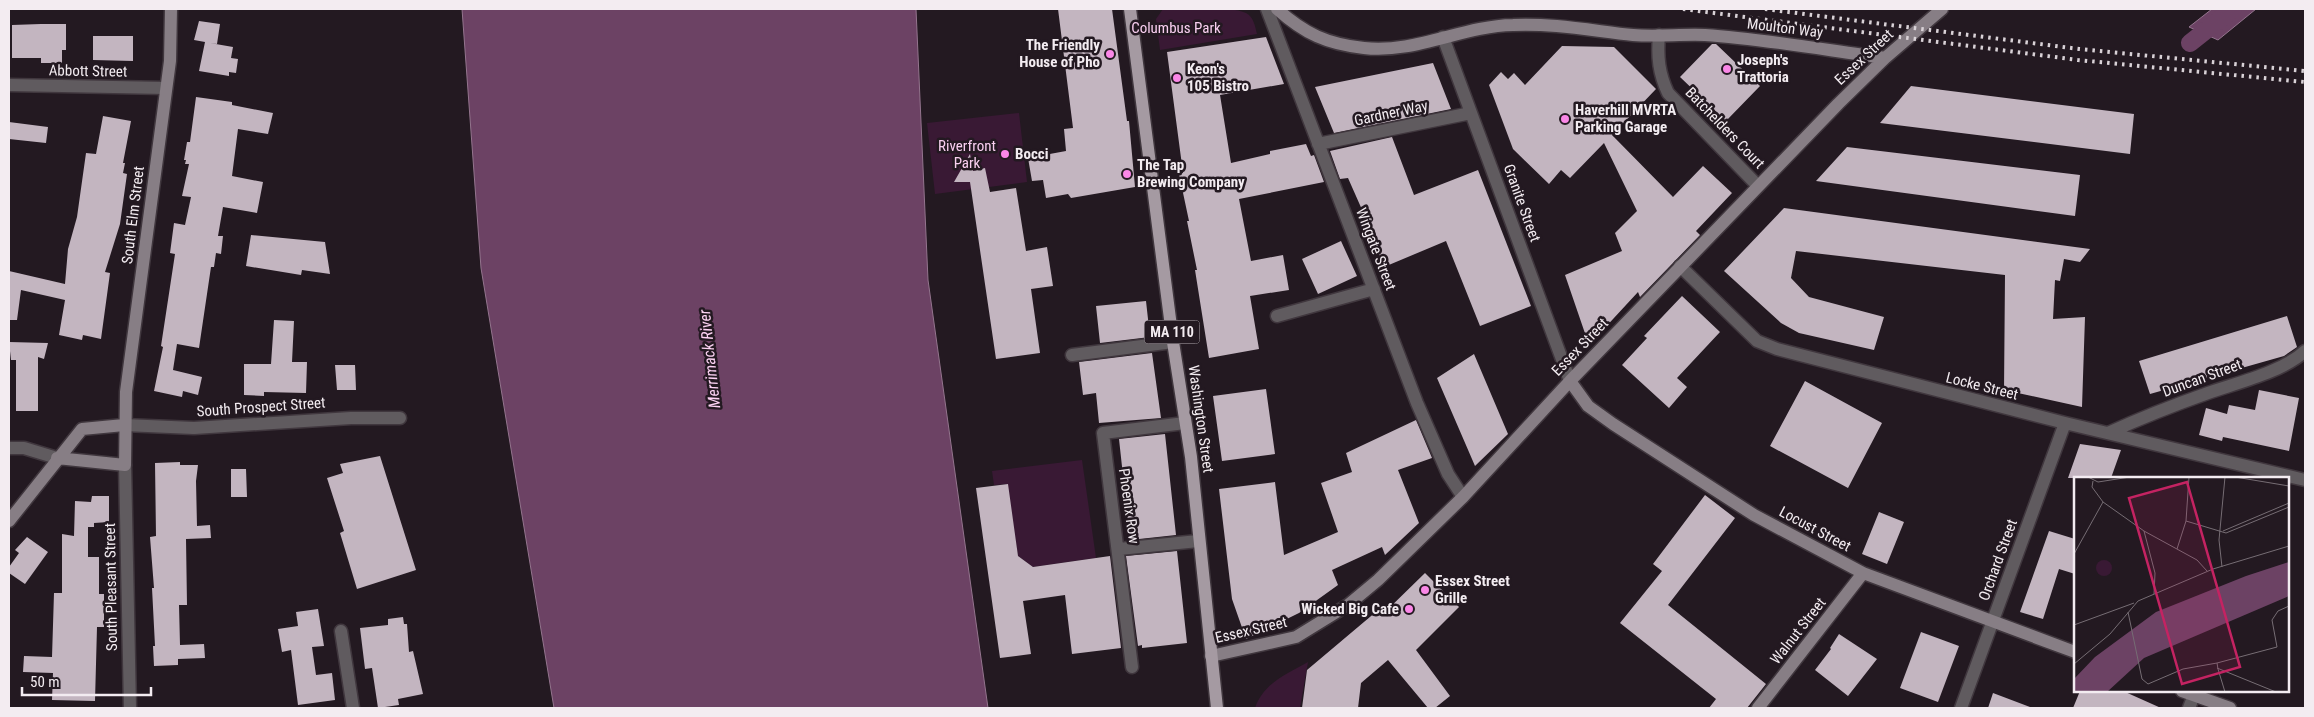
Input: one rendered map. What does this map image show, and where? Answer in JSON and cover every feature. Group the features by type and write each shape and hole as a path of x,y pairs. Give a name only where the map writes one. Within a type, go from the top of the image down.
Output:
{"main road":[{"name":"South Elm Street","path":"125,465 124,425 126,392 170,61 171,9"},
{"name":"Washington Street","path":"1130,9 1173,342 1191,457 1211,656"},
{"name":"Moulton Way","path":"1277,9 1298,27 1318,38 1341,45 1367,48 1390,48 1514,24 1658,35 1705,35 1885,58"},
{"name":"Essex Street","path":"1211,656 1296,637 1348,605 1378,580 1463,497 1570,381 1758,186 1885,58 1942,9"},
{"name":"Locust Street","path":"1570,381 1588,406 1754,516 1863,573 2074,652"},
{"path":"9,521 57,458 82,429 124,425"},
{"path":"57,458 125,465"},
{"name":"Walnut Street","path":"1758,708 1863,573"},
{"name":"MA 110","path":"1211,656 1217,708"},
{"path":"2188,693 2230,708"}],"street":[{"name":"Wingate Street","path":"1267,9 1417,403 1448,474 1463,497"},
{"name":"Batchelders Court","path":"1658,35 1657,55 1662,78 1668,93 1758,186"},
{"name":"Granite Street","path":"1443,37 1570,381"},
{"name":"Abbott Street","path":"9,86 166,88"},
{"name":"Gardner Way","path":"1318,144 1471,113"},
{"name":"Locke Street","path":"1680,266 1757,341 1777,350 2065,423 2305,480"},
{"path":"1277,316 1374,289"},
{"path":"1072,355 1173,342"},
{"name":"Duncan Street","path":"2108,433 2159,410 2271,370 2289,362 2305,351"},
{"name":"South Prospect Street","path":"124,425 194,428 351,418 400,418"},
{"name":"Phoenix Row","path":"1132,667 1119,549 1103,433 1185,423"},
{"name":"Orchard Street","path":"1961,708 2065,423"},
{"path":"9,448 24,448 57,458"},
{"name":"South Pleasant Street","path":"125,465 130,708"},
{"path":"1119,549 1198,541"},
{"path":"341,631 353,708"},
{"path":"2188,693 2189,708"}],"green space":[{"name":"Columbus Park","path":"1218,8 1246,13 1254,22 1257,34 1160,50 1156,19 1163,9"},
{"name":"Riverfront Park","path":"1019,113 1027,182 935,194 927,123"},
{"path":"1082,460 1096,558 1033,567 1018,556 1007,484 994,485 992,471"},
{"path":"1308,662 1300,708 1255,708 1264,692 1276,680"}],"water":[{"name":"Merrimack River","path":"462,9 916,9 928,280 988,708 554,708 481,268"},
{"path":"2212,9 2256,9 2218,40 2189,27"}],"building":[{"path":"1058,9 1112,9 1127,121 1129,121 1135,187 1071,198 1068,194 1046,198 1043,180 1032,181 1028,158 1066,151 1064,129 1073,128"},
{"path":"199,21 220,24 217,44 210,43 233,47 231,58 238,59 236,73 229,72 229,76 199,71 205,42 194,40"},
{"path":"66,24 66,50 62,50 62,63 41,63 41,58 12,58 12,25"},
{"path":"93,36 133,36 133,61 93,60"},
{"path":"1266,37 1284,84 1220,95 1231,163 1270,154 1270,151 1306,144 1311,156 1314,155 1324,182 1239,199 1251,261 1283,255 1289,290 1250,296 1259,349 1209,358 1195,270 1197,270 1179,174 1183,173 1167,52"},
{"path":"1712,44 1716,44 1760,86 1726,121 1680,77"},
{"path":"1562,46 1614,47 1656,89 1612,135 1673,197 1703,166 1732,193 1696,231 1700,235 1640,297 1638,292 1589,345 1565,275 1622,251 1615,233 1637,211 1604,143 1570,178 1561,170 1549,184 1513,149 1489,85 1501,72 1508,79 1514,73 1525,85"},
{"path":"1433,63 1451,109 1334,133 1315,87"},
{"path":"1911,86 2134,114 2130,154 1880,123"},
{"path":"196,97 232,102 232,105 273,113 268,134 238,129 232,176 263,182 257,213 223,207 218,236 223,236 221,254 216,253 214,267 211,267 199,348 177,344 173,370 202,377 198,395 183,391 182,397 154,391 163,347 161,346 175,254 170,253 174,223 185,225 191,197 182,196 189,164 185,164 186,160 184,160 187,142 190,142"},
{"path":"103,116 131,121 123,163 125,163 123,173 127,174 120,224 105,272 110,273 101,339 83,335 82,340 59,335 65,300 21,290 17,320 9,320 9,271 65,284 68,249 77,217 86,153 96,154"},
{"path":"9,122 48,127 46,143 9,139"},
{"path":"1392,137 1414,195 1478,170 1531,306 1480,326 1446,241 1384,267 1369,231 1371,230 1348,178 1340,179 1330,151"},
{"path":"1847,147 2080,175 2075,216 1816,181"},
{"path":"970,154 973,171 985,168 990,192 1016,188 1026,251 1047,247 1053,286 1031,289 1040,353 996,359 970,182 954,182"},
{"path":"1784,208 2090,249 2080,262 2064,259 2060,281 2055,280 2053,319 2085,317 2082,407 2004,390 2005,275 1796,251 1791,278 1809,297 1884,317 1874,350 1799,333 1781,323 1724,271"},
{"path":"251,235 325,242 330,274 302,270 301,275 246,266"},
{"path":"1341,241 1357,276 1318,294 1302,259"},
{"path":"1682,296 1720,332 1677,378 1687,387 1669,408 1622,365 1647,338 1644,336"},
{"path":"1146,301 1150,337 1100,343 1096,306"},
{"path":"2287,316 2297,347 2284,356 2150,394 2139,361"},
{"path":"274,320 294,321 292,362 307,362 306,393 264,392 264,396 244,395 244,364 271,364"},
{"path":"9,342 48,343 44,359 38,357 38,411 16,411 16,360 11,360"},
{"path":"1152,353 1161,418 1099,423 1096,393 1083,395 1079,362"},
{"path":"1474,354 1508,434 1475,466 1437,378"},
{"path":"335,365 355,365 356,390 337,390"},
{"path":"1805,381 1882,423 1848,488 1770,446"},
{"path":"1266,389 1275,454 1222,461 1213,396"},
{"path":"2259,390 2299,398 2289,451 2223,437 2222,441 2199,435 2206,408 2227,414 2229,405 2255,410"},
{"path":"1416,420 1432,458 1398,470 1419,523 1385,555 1382,547 1332,570 1338,585 1299,613 1246,639 1232,599 1219,489 1275,482 1284,555 1338,532 1321,483 1352,472 1346,453"},
{"path":"1165,434 1176,535 1130,540 1119,439"},
{"path":"2080,444 2121,450 2111,477 2068,478"},
{"path":"380,456 416,570 357,589 340,533 344,531 327,478 343,473 340,464"},
{"path":"180,462 180,465 198,465 196,481 197,526 210,525 211,538 186,539 187,605 179,605 180,645 204,644 205,658 178,659 178,665 154,666 153,646 155,646 152,588 154,588 150,537 156,536 155,463"},
{"path":"231,469 246,469 247,497 231,497"},
{"path":"1008,484 1018,556 1033,567 1110,556 1121,648 1072,654 1065,595 1023,601 1031,654 1000,658 976,488"},
{"path":"1705,495 1735,518 1668,605 1766,684 1747,708 1709,708 1716,699 1620,623 1662,571 1653,564"},
{"path":"92,496 109,496 109,522 94,523 94,527 88,527 88,557 99,557 99,594 104,594 104,627 97,627 95,701 52,700 53,673 23,672 24,656 52,657 54,593 62,593 62,534 74,536 75,501 91,502"},
{"path":"1879,512 1904,522 1887,564 1862,554"},
{"path":"2049,531 2074,539 2074,574 2059,569 2043,619 2020,612"},
{"path":"27,537 48,552 25,584 9,573 9,567 19,553 15,550"},
{"path":"1177,551 1187,643 1142,648 1142,645 1138,646 1126,556"},
{"path":"1425,573 1459,607 1416,650 1450,696 1435,708 1428,708 1388,660 1361,683 1358,708 1302,708 1307,670 1377,611 1381,616"},
{"path":"318,609 324,646 312,647 316,675 332,673 335,700 298,705 291,650 282,652 278,629 298,626 296,612"},
{"path":"403,617 404,624 407,624 409,652 413,651 423,694 398,699 399,705 378,708 372,668 365,669 360,628 388,625 388,619"},
{"path":"1921,632 1959,646 1938,702 1900,688"},
{"path":"1839,634 1877,659 1848,696 1815,670 1831,649"},
{"path":"2080,692 2125,692 2161,708 2073,708"},
{"path":"1993,693 2030,707 1988,708"}],"waterway":[{"path":"2190,43 2233,9"}],"railway":[{"path":"1683,9 2078,60 2305,82"},
{"path":"1765,9 2079,49 2305,71"}],"place":[{"name":"The Friendly House of Pho","path":"1110,54"},
{"name":"Joseph's Trattoria","path":"1727,69"},
{"name":"Keon's 105 Bistro","path":"1177,78"},
{"name":"Haverhill MVRTA Parking Garage","path":"1565,119"},
{"name":"Bocci","path":"1005,154"},
{"name":"The Tap Brewing Company","path":"1127,174"},
{"name":"Essex Street Grille","path":"1425,590"},
{"name":"Wicked Big Cafe","path":"1409,609"}]}
